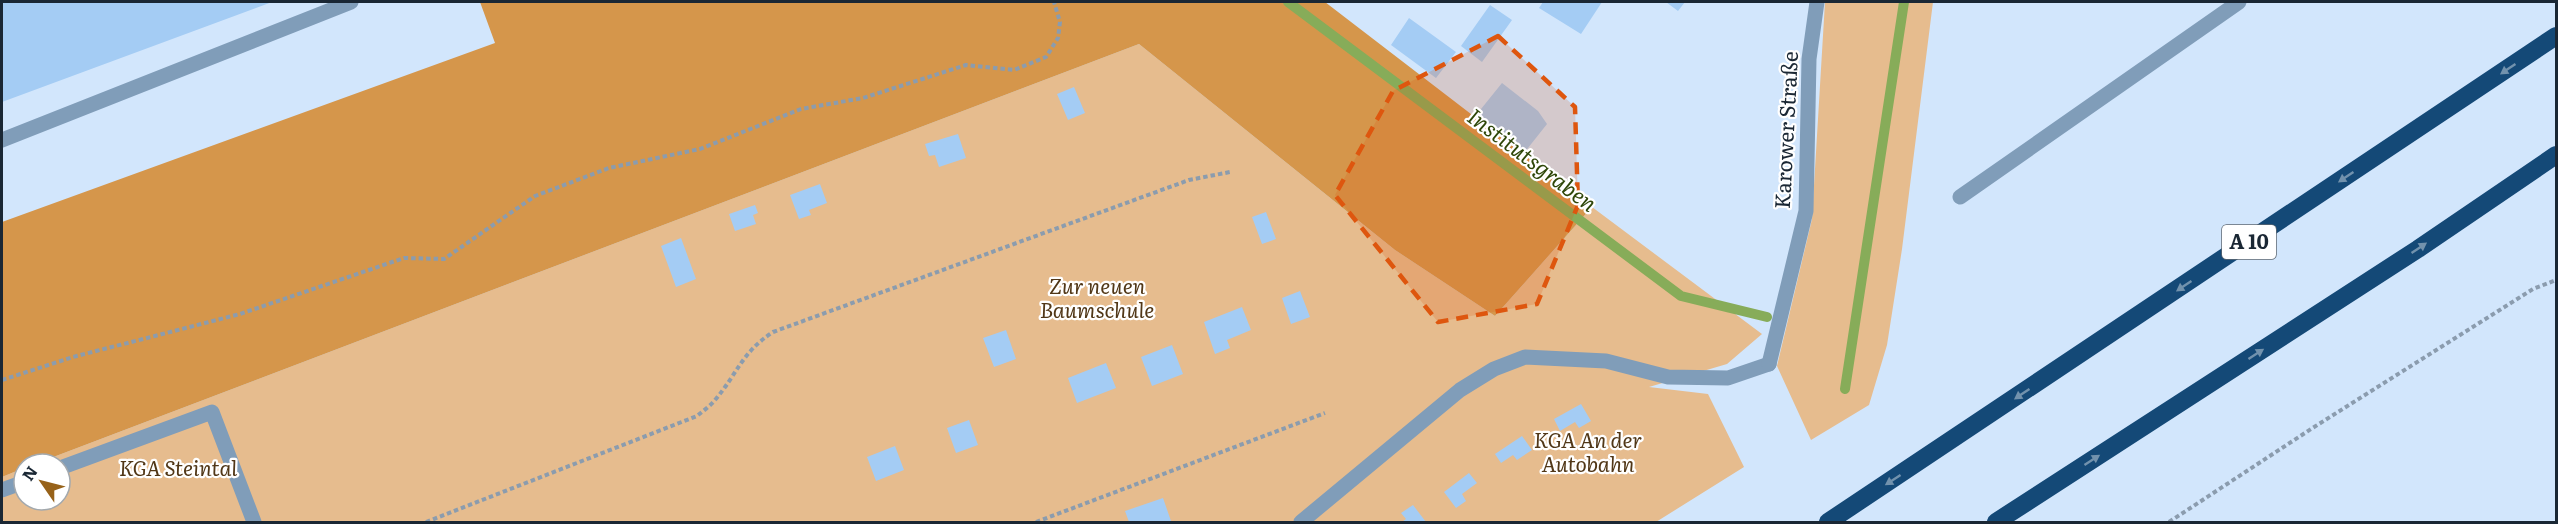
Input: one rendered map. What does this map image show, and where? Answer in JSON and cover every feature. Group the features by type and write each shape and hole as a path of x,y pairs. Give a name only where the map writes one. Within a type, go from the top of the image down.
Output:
{"highway":[{"name":"A 10","path":"1828,522 2556,36"},
{"path":"1996,522 2408,255 2556,155"}],"street":[{"path":"2,140 351,2"},
{"name":"Karower Straße","path":"1301,522 1460,390 1494,369 1525,357 1606,362 1668,377 1728,378 1769,364 1806,211 1809,59 1817,2"},
{"path":"1960,197 2239,2"},
{"path":"72,464 212,412 254,522"}],"path":[{"path":"2,380 72,357 240,314 404,258 444,259 535,196 609,168 700,148 801,109 863,98 966,66 1014,70 1046,57 1058,38 1060,22 1054,2"},
{"path":"426,522 697,416 714,401 745,355 756,343 773,332 1189,180 1230,172"},
{"path":"2169,522 2523,295 2556,280"},
{"path":"1036,522 1325,413"}],"highlighted area":[{"path":"1498,36 1575,107 1578,205 1537,304 1438,322 1335,195 1393,91"}],"green space":[{"path":"1825,2 1933,2 1902,249 1887,345 1869,405 1811,440 1777,366 1812,219"},
{"name":"Zur neuen Baumschule","path":"1139,44 1395,250 1495,316 1592,207 1762,334 1727,364 1649,387 1708,394 1744,467 1656,522 2,522 2,477 12,473 12,512 72,512 72,452 67,452"}],"shaded area":[{"path":"480,2 1325,2 1592,207 1495,316 1395,250 1139,44 67,452 12,452 12,473 2,477 2,222 495,43"}],"building":[{"path":"2,2 272,2 2,102"},
{"path":"1543,2 1602,2 1581,34 1539,8"},
{"path":"1666,2 1685,2 1678,11"},
{"path":"1490,5 1512,20 1482,62 1461,46"},
{"path":"1409,18 1456,52 1436,78 1391,45"},
{"path":"1502,83 1538,111 1547,124 1524,153 1477,114"},
{"path":"1074,87 1085,113 1068,120 1057,94"},
{"path":"958,134 966,158 939,167 935,155 929,156 925,144"},
{"path":"820,184 827,203 809,210 811,215 799,219 790,195"},
{"path":"755,205 758,213 753,215 756,224 735,231 729,214"},
{"path":"1266,212 1276,239 1262,244 1252,217"},
{"path":"681,238 696,279 676,287 661,246"},
{"path":"1300,291 1310,317 1291,324 1282,298"},
{"path":"1242,307 1251,330 1227,340 1230,348 1215,354 1204,322"},
{"path":"1006,330 1016,359 994,367 983,338"},
{"path":"1172,345 1183,374 1152,386 1141,357"},
{"path":"1106,363 1116,388 1077,403 1068,378"},
{"path":"1581,404 1591,421 1579,428 1575,422 1560,431 1554,419"},
{"path":"969,420 978,445 956,453 947,428"},
{"path":"1522,436 1532,450 1517,460 1513,455 1501,463 1495,454"},
{"path":"895,446 904,470 876,481 867,457"},
{"path":"1469,473 1477,483 1462,494 1466,501 1456,508 1444,492"},
{"path":"1163,498 1171,521 1129,522 1125,511"},
{"path":"1413,505 1426,522 1402,522 1406,519 1401,513"}],"waterway":[{"name":"Institutsgraben","path":"1288,2 1681,296 1767,317"},
{"path":"1845,389 1904,2"}],"park label":[{"name":"KGA An der Autobahn","path":"1588,453"},
{"name":"KGA Steintal","path":"178,469"}]}
